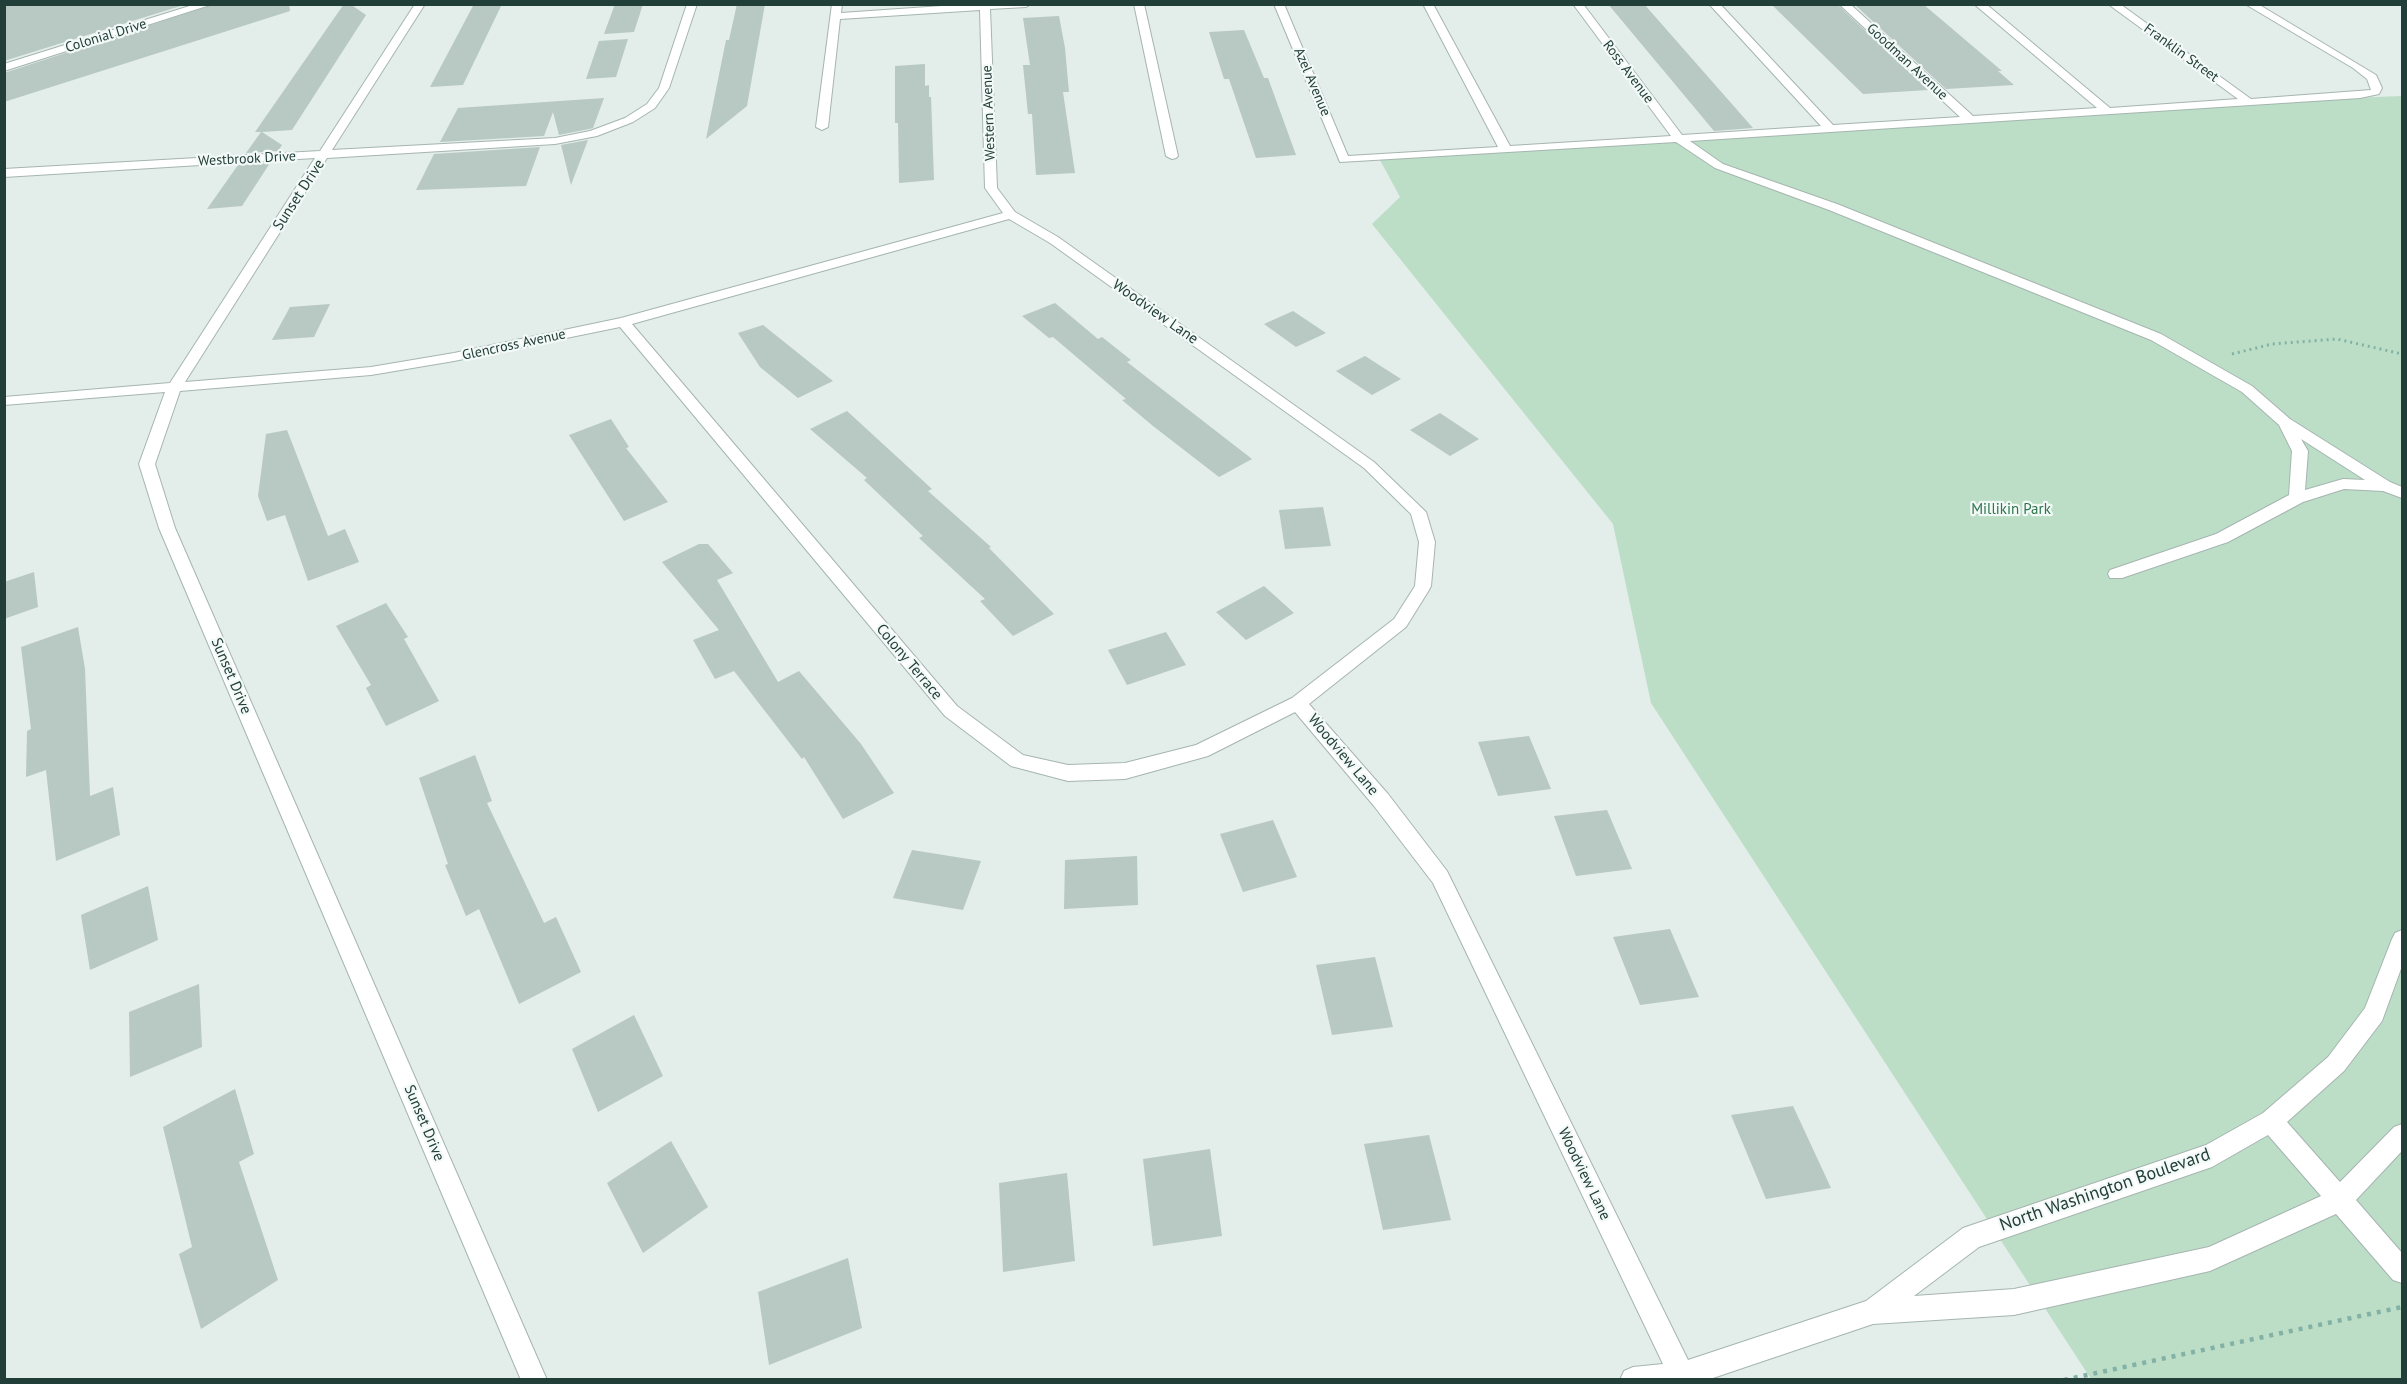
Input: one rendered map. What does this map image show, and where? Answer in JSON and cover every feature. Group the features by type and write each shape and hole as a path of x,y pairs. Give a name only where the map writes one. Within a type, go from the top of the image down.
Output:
{"street":[{"name":"Colonial Drive","path":"4,68 208,4"},
{"name":"Sunset Drive","path":"420,4 174,388 147,464 167,528 534,1380"},
{"name":"Westbrook Drive","path":"4,173 555,141 593,134 629,120 651,106 664,88 692,4"},
{"path":"822,128 837,10 1026,4"},
{"path":"1138,4 1172,156"},
{"name":"Azel Avenue","path":"1279,4 1344,160 1506,150"},
{"path":"1428,4 1506,150 2360,95 2375,92 2377,88 2372,77 2333,51 2250,4"},
{"name":"Ross Avenue","path":"1578,4 1679,139 1719,166 1833,207 2156,337 2247,389 2285,423"},
{"path":"1714,4 1830,129"},
{"name":"Goodman Avenue","path":"1844,4 1970,120"},
{"path":"1979,4 2107,111"},
{"name":"Franklin Street","path":"2114,4 2249,102"},
{"name":"Western Avenue","path":"985,6 991,188 1011,214"},
{"name":"Glencross Avenue","path":"4,401 371,371 454,357 623,322 1011,214"},
{"name":"Woodview Lane","path":"1011,214 1054,240 1369,465 1418,512 1427,542 1423,586 1400,623 1298,703 1381,800 1440,877 1683,1377"},
{"name":"Colony Terrace","path":"623,322 951,711 1018,761 1068,773 1125,771 1201,751 1298,703"},
{"path":"2285,423 2385,486 2403,493"},
{"path":"2285,423 2300,451 2297,498"},
{"path":"2116,574 2222,538 2297,498 2343,484 2385,486"},
{"name":"North Washington Boulevard","path":"1873,1311 1972,1237 2212,1155 2271,1121 2336,1064 2374,1014 2403,939"},
{"path":"2271,1121 2403,1271"},
{"name":"North Washington Boulevard","path":"1633,1380 1683,1377 1873,1311 2014,1302 2210,1259 2339,1200 2403,1135"}],"path":[{"path":"2199,362 2272,344 2337,339 2403,354"},
{"path":"2064,1380 2403,1307"}],"green space":[{"name":"Millikin Park","path":"2402,96 2402,1379 2091,1379 1651,703 1613,524 1372,224 1400,197 1379,158 2249,102"}],"building":[{"path":"4,4 187,4 4,61"},
{"path":"215,4 289,4 290,11 4,102 4,73"},
{"path":"344,4 350,4 366,15 292,130 262,132 282,145 278,151 246,153 261,132 255,132"},
{"path":"474,4 502,4 463,85 430,87"},
{"path":"615,4 643,4 634,32 604,34"},
{"path":"737,4 765,4 747,106 706,139 726,40 729,40"},
{"path":"1608,4 1644,4 1753,128 1714,131"},
{"path":"1771,4 1837,4 1928,90 1863,94"},
{"path":"1854,4 1923,4 2002,71 1998,71 2014,85 1946,89"},
{"path":"1059,16 1069,92 1063,92 1075,173 1036,175 1032,114 1028,114 1023,65 1030,65 1023,18"},
{"path":"1244,30 1264,78 1268,78 1296,155 1256,158 1229,79 1224,79 1209,32"},
{"path":"628,39 616,77 586,79 599,41"},
{"path":"925,64 925,86 929,85 929,97 931,97 934,180 899,183 898,123 895,123 895,66"},
{"path":"604,98 593,128 559,135 553,112 544,136 440,142 458,108"},
{"path":"588,140 571,185 561,145"},
{"path":"540,147 526,186 416,190 434,154"},
{"path":"270,163 242,206 207,209 238,165"},
{"path":"1055,303 1098,339 1102,337 1131,360 1127,362 1252,459 1219,477 1153,426 1122,400 1126,399 1053,337 1049,338 1022,316"},
{"path":"330,304 314,337 272,340 290,307"},
{"path":"1293,311 1326,333 1296,347 1264,324"},
{"path":"763,325 833,381 798,398 760,367 738,333"},
{"path":"1365,356 1401,379 1372,395 1336,371"},
{"path":"847,411 932,489 928,491 991,547 989,548 1054,614 1013,636 980,601 985,599 919,538 923,536 864,480 867,478 810,429"},
{"path":"1440,413 1479,439 1450,456 1410,430"},
{"path":"611,419 629,447 626,448 668,502 624,521 569,435"},
{"path":"287,430 328,536 345,529 359,562 308,581 285,515 267,521 258,496 266,434"},
{"path":"1323,507 1331,546 1285,549 1279,510"},
{"path":"699,544 708,544 733,573 717,580 778,682 799,671 861,744 894,793 843,819 804,757 802,759 734,671 715,679 693,640 719,630 662,562"},
{"path":"34,572 38,607 4,619 4,582"},
{"path":"1264,586 1294,613 1246,640 1216,612"},
{"path":"386,603 408,637 404,639 439,701 386,726 366,688 371,685 336,626"},
{"path":"78,627 85,669 90,796 113,787 120,835 56,861 46,770 26,777 27,731 31,729 21,647"},
{"path":"1166,632 1186,665 1127,685 1108,650"},
{"path":"1529,736 1551,789 1498,796 1478,742"},
{"path":"475,755 492,801 487,803 544,923 556,917 581,972 519,1004 479,909 466,916 445,865 448,864 419,778"},
{"path":"1607,810 1632,869 1576,876 1554,816"},
{"path":"1273,820 1297,877 1243,892 1220,834"},
{"path":"912,850 981,861 963,910 893,898"},
{"path":"1137,856 1138,905 1064,909 1065,860"},
{"path":"148,886 158,940 90,970 81,915"},
{"path":"1670,929 1699,997 1640,1005 1613,937"},
{"path":"1375,957 1393,1027 1332,1035 1316,965"},
{"path":"199,984 202,1047 130,1077 129,1012"},
{"path":"634,1015 663,1076 598,1112 572,1049"},
{"path":"235,1089 254,1154 239,1162 278,1280 201,1329 179,1254 192,1247 163,1127"},
{"path":"1793,1106 1831,1188 1766,1199 1731,1115"},
{"path":"1429,1135 1451,1220 1383,1230 1364,1144"},
{"path":"671,1141 708,1207 643,1253 607,1183"},
{"path":"1210,1149 1222,1236 1153,1246 1143,1159"},
{"path":"1067,1173 1075,1261 1003,1272 999,1183"},
{"path":"848,1258 862,1328 769,1365 758,1292"}]}
